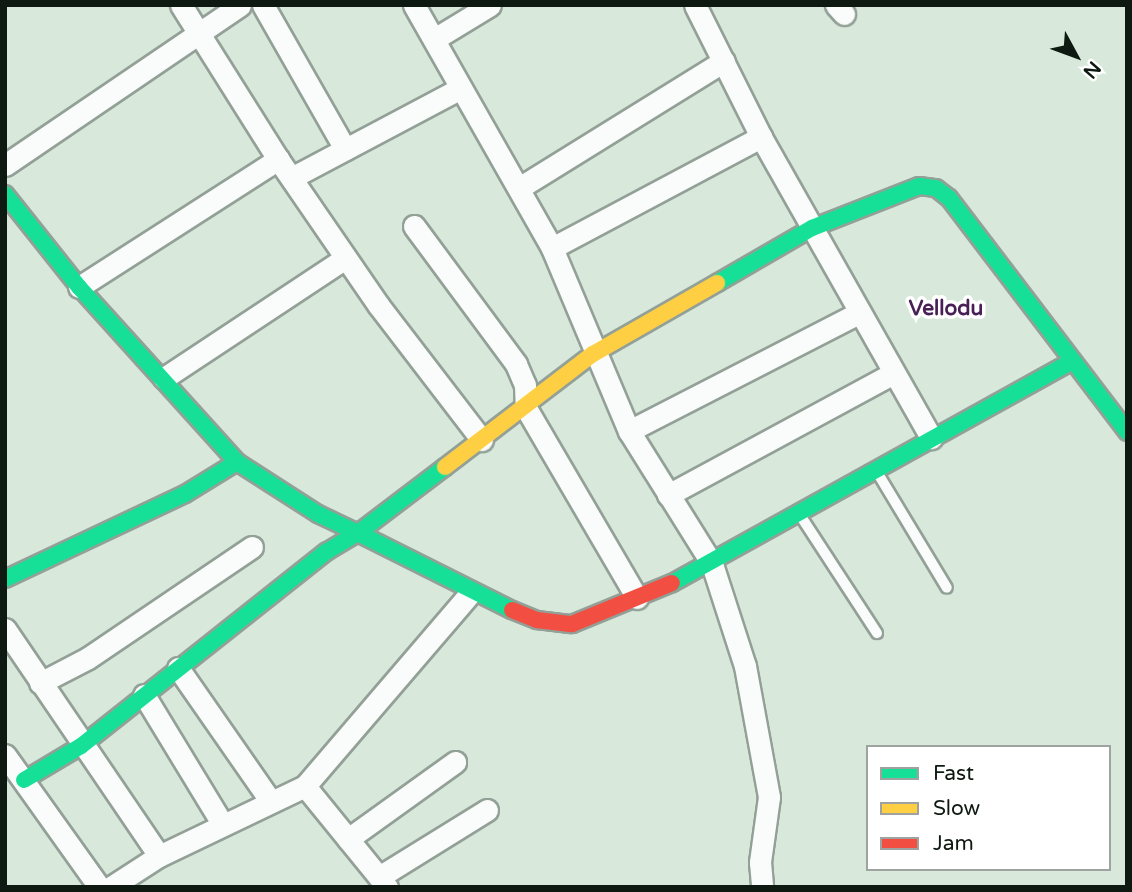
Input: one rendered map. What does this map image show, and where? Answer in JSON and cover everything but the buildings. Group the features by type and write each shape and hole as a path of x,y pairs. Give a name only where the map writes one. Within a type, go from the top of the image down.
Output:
{"street":[{"path":"181,5 201,30 278,159 293,177 345,258 482,440"},
{"path":"5,165 240,5"},
{"path":"264,5 345,149"},
{"path":"414,5 436,38 461,88 552,248 593,354 629,431 712,564 745,666 769,797 760,862 762,887"},
{"path":"436,38 490,5"},
{"path":"695,5 761,137 931,438"},
{"path":"519,188 724,61"},
{"path":"293,177 461,88"},
{"path":"552,248 761,137"},
{"path":"79,287 278,159"},
{"path":"24,780 81,746 326,552 358,533 526,408 593,354 812,228 919,186 936,188 949,198 1070,362 1127,432"},
{"path":"5,194 79,287 164,378 237,462 318,514 471,592 537,620 572,624 712,564 931,438 1070,362"},
{"path":"414,226 516,364 526,385 526,408 637,598"},
{"path":"164,378 345,258"},
{"path":"629,431 859,313"},
{"path":"668,495 894,373"},
{"path":"5,579 185,494 237,462"},
{"path":"40,683 99,652 252,547"},
{"path":"111,887 159,856 304,786 471,592"},
{"path":"5,629 81,746 159,856"},
{"path":"178,668 271,802"},
{"path":"144,695 223,825"},
{"path":"5,754 99,887"},
{"path":"348,839 456,762"},
{"path":"304,786 383,882 487,810"}],"lane":[{"path":"875,470 947,589"},
{"path":"799,513 877,633"}],"traffic: fast":[{"path":"717,283 812,228 919,186 936,188 949,198 1127,432"},
{"path":"5,194 79,287 237,462"},
{"path":"672,583 1070,362"},
{"path":"5,579 185,494 237,462 318,514 358,533 445,467"},
{"path":"24,780 81,746 326,552 358,533 512,610"}],"traffic: slow":[{"path":"445,467 593,354 717,283"}],"traffic: jam":[{"path":"512,610 537,620 572,624 672,583"}],"district":[{"name":"Vellodu","path":"946,309"}]}
